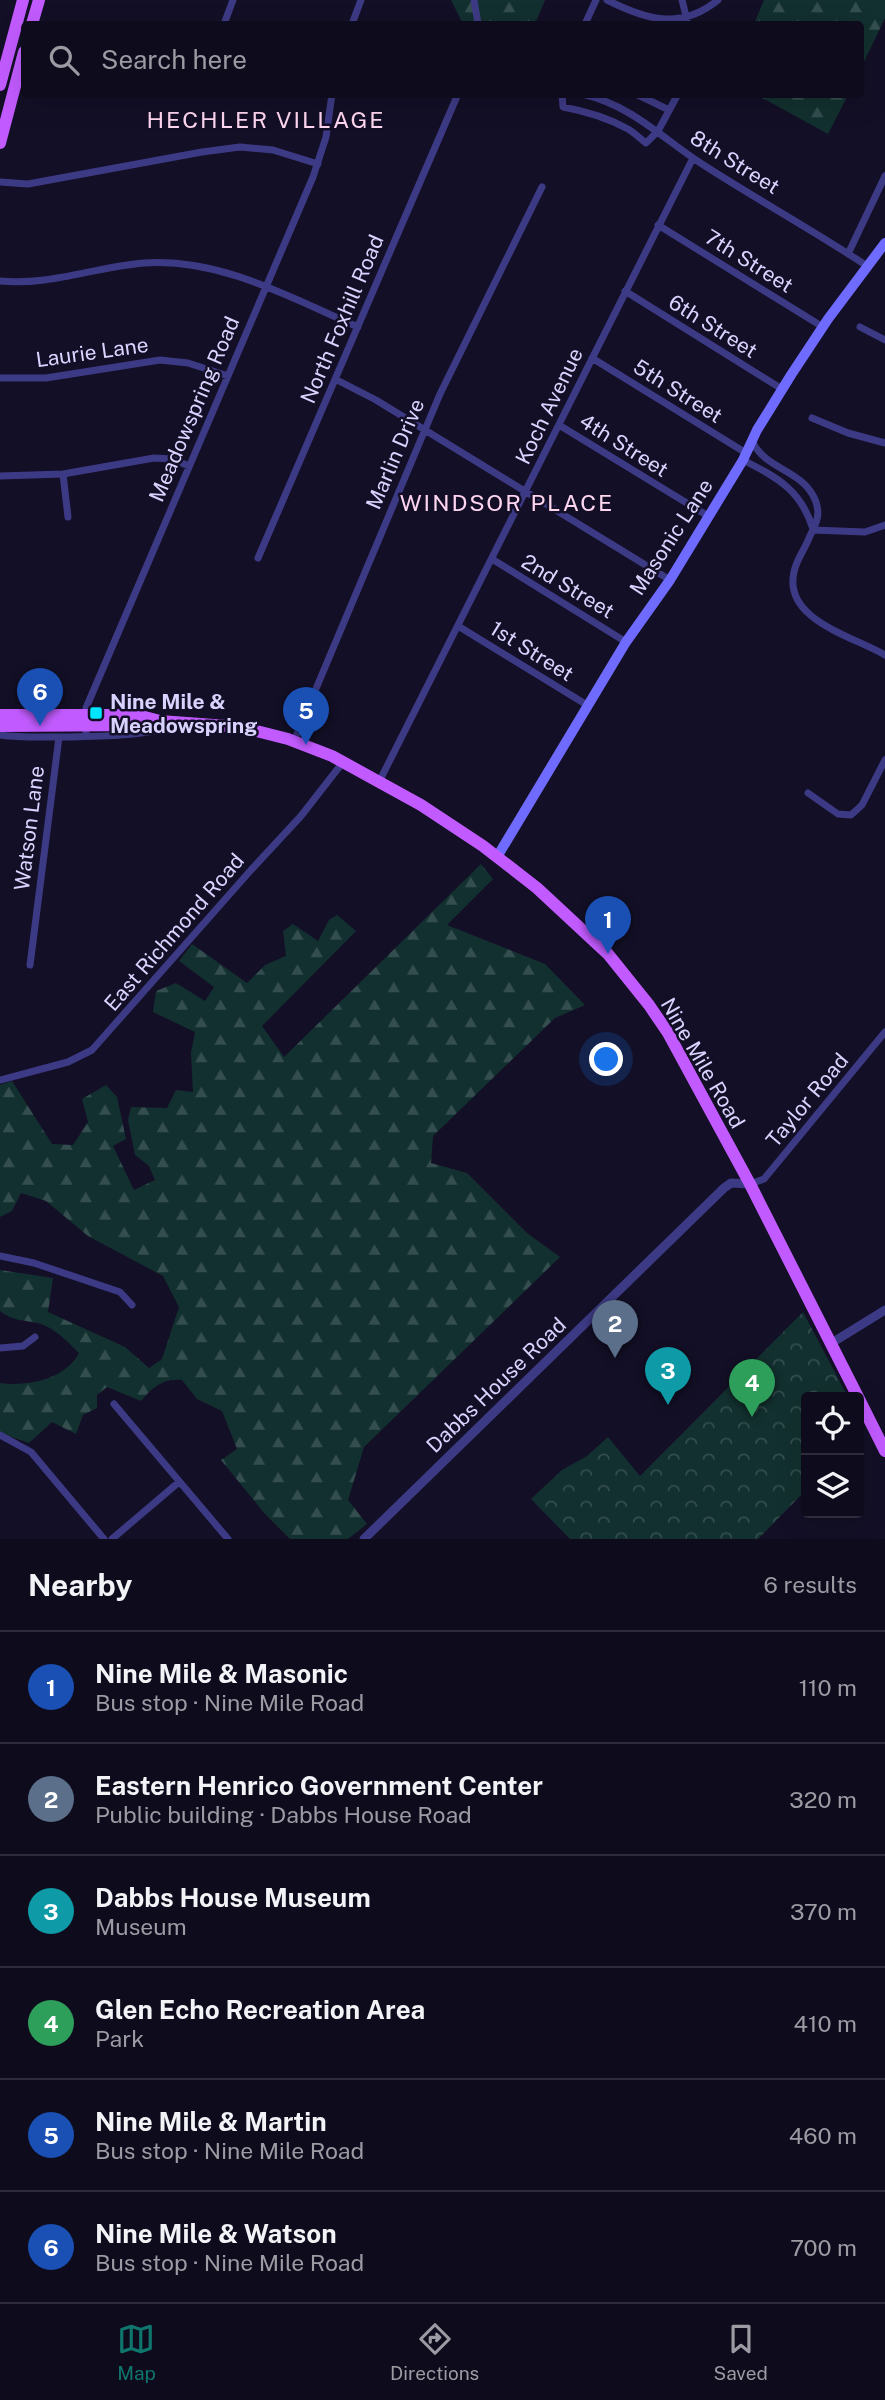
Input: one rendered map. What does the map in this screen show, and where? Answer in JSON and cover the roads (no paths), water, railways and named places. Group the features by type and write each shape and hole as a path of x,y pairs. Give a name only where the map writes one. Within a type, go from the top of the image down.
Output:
{"main road":[{"path":"21,21 23,0"},
{"path":"33,21 39,0"},
{"path":"0,85 20,34"},
{"path":"0,143 21,63"},
{"name":"Masonic Lane","path":"497,857 626,642 670,580 782,389 823,327 885,243"},
{"name":"Nine Mile Road","path":"0,715 85,725"},
{"name":"Nine Mile Road","path":"0,726 85,725 137,715 160,721 241,727 295,741 343,762 431,811 497,857 551,900 608,954 668,1033 750,1184 855,1392"},
{"name":"Nine Mile Road","path":"864,1410 885,1451"}],"street":[{"path":"225,21 233,0"},
{"path":"353,21 361,0"},
{"path":"474,0 478,21"},
{"path":"586,21 596,0"},
{"path":"607,0 651,19 686,15 706,8 718,0"},
{"path":"682,0 687,21"},
{"name":"Meadowspring Road","path":"85,725 113,644 318,164 326,137 331,98"},
{"name":"North Foxhill Road","path":"258,558 456,98"},
{"path":"562,98 563,107 608,120 646,143 658,131 676,98"},
{"name":"8th Street","path":"593,98 624,109 693,158 867,267"},
{"path":"644,98 669,110"},
{"path":"0,182 28,184 240,147 273,150 318,164"},
{"name":"Koch Avenue","path":"379,782 693,158"},
{"path":"848,254 885,176"},
{"name":"Marlin Drive","path":"295,741 424,430 542,187"},
{"name":"7th Street","path":"658,225 823,327"},
{"path":"0,281 29,282 139,264 175,263 226,272 358,327"},
{"name":"6th Street","path":"625,291 782,389"},
{"path":"860,327 885,340"},
{"name":"5th Street","path":"592,358 781,483 797,496 804,506 813,530"},
{"name":"Laurie Lane","path":"0,378 46,378 160,360 188,363 228,376"},
{"path":"335,379 670,580"},
{"path":"812,418 848,433 885,443"},
{"name":"4th Street","path":"559,425 708,516"},
{"path":"752,441 762,456 809,487 818,515 793,573 796,599 803,609 817,620 885,655"},
{"path":"0,476 63,474 154,458 172,459 189,466"},
{"path":"63,474 68,517"},
{"path":"813,530 865,532 885,525"},
{"name":"2nd Street","path":"492,559 626,642"},
{"name":"1st Street","path":"458,626 587,705"},
{"name":"Watson Lane","path":"0,734 59,737 85,725 149,733 189,722"},
{"name":"Watson Lane","path":"30,965 59,737"},
{"path":"808,793 838,814 851,815 863,805 885,760"},
{"name":"East Richmond Road","path":"0,1080 68,1062 92,1050 309,808 343,762"},
{"name":"Taylor Road","path":"750,1184 764,1179 885,1032"},
{"name":"Dabbs House Road","path":"364,1539 724,1188 731,1183 750,1184"},
{"path":"0,1256 34,1263 120,1292 132,1305"},
{"path":"830,1344 885,1310"},
{"path":"0,1348 23,1346 36,1337"},
{"path":"114,1404 228,1539"},
{"path":"0,1435 31,1452 104,1539"},
{"path":"112,1539 179,1482"}],"place":[{"name":"Nine Mile & Meadowspring","path":"96,713"},
{"name":"Nine Mile & Watson","path":"40,726"},
{"name":"Nine Mile & Martin","path":"306,745"},
{"name":"Nine Mile & Masonic","path":"608,954"},
{"name":"Eastern Henrico Government Center","path":"615,1358"},
{"name":"Dabbs House Museum","path":"668,1405"},
{"name":"Glen Echo Recreation Area","path":"752,1417"}],"district":[{"name":"HECHLER VILLAGE","path":"266,119"},
{"name":"WINDSOR PLACE","path":"507,502"}]}
